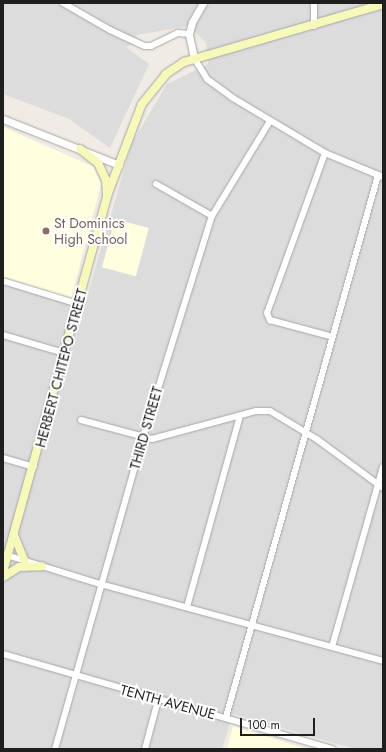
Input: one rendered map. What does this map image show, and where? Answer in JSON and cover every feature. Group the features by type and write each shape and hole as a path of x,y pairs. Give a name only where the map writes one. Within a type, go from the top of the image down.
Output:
{"main road":[{"name":"HERBERT CHITEPO STREET","path":"3,572 5,554 14,534 34,467 107,196 142,104 166,74 194,58 314,26 383,4"},
{"path":"80,149 98,163 106,180 107,196"},
{"path":"14,534 24,560"},
{"path":"3,577 19,567 42,566"}],"street":[{"path":"63,3 116,33 145,46 152,46 178,33 189,34"},
{"path":"203,3 192,22 189,34 194,58 207,80 215,87 325,153 381,176 333,336 226,717"},
{"path":"314,3 314,26"},
{"path":"3,119 119,165"},
{"name":"THIRD STREET","path":"55,749 100,584 143,437 212,216 270,121"},
{"path":"325,153 267,313 270,320 333,336"},
{"path":"156,184 212,216"},
{"path":"3,281 78,304"},
{"path":"3,334 64,353"},
{"path":"81,420 143,437 163,437 256,411 270,411 306,435 318,440 380,487"},
{"path":"187,607 240,416"},
{"path":"3,458 34,467"},
{"path":"332,647 380,487 383,467"},
{"path":"5,554 100,584 383,661"},
{"name":"TENTH AVENUE","path":"3,654 158,700 226,717 333,749"},
{"path":"145,749 158,700"}],"shaded area":[{"path":"3,3 383,3 383,749 355,749 233,714 222,749 3,749 3,279 85,303 132,143 167,84 208,64 206,43 189,26 137,35 127,48 149,64 110,148 69,119 3,94"},
{"name":"St Dominics High School","path":"3,127 94,167 101,184 71,299 3,279"},
{"path":"115,219 149,228 136,276 102,267"},
{"path":"233,726 306,749 227,749"}],"place":[{"name":"St Dominics High School","path":"46,231"}]}
